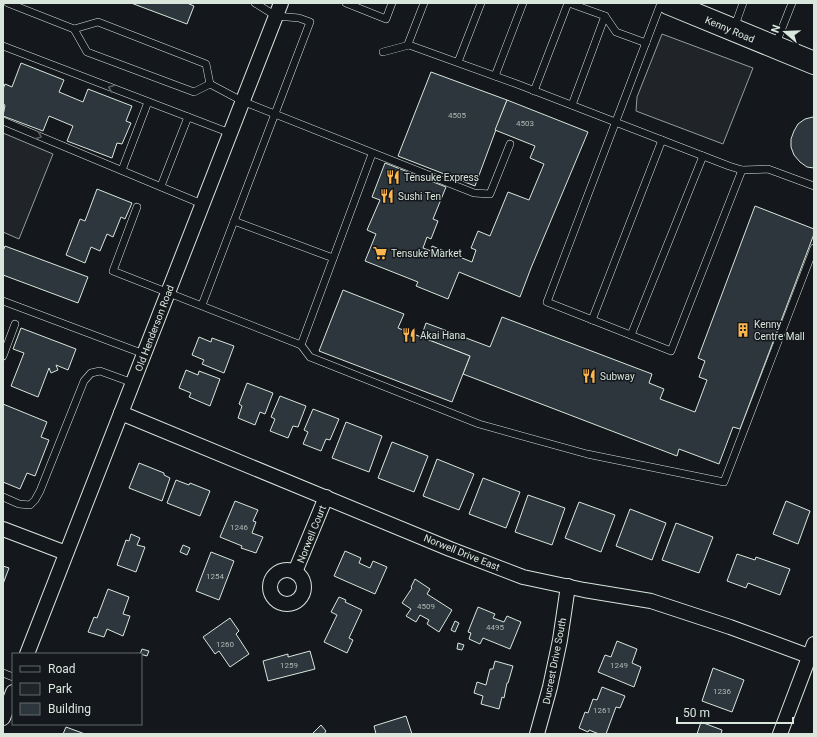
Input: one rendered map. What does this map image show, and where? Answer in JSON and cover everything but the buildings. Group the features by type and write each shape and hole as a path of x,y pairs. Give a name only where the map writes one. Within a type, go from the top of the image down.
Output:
{"main road":[{"name":"Kenny Road","path":"668,3 814,63"}],"street":[{"name":"Old Henderson Road","path":"27,653 279,9"},
{"name":"Norwell Drive East","path":"121,413 523,577 651,601 812,653"},
{"name":"Norwell Court","path":"296,572 326,497"},
{"path":"3,529 66,553"},
{"name":"Ducrest Drive South","path":"538,734 552,680 568,586"},
{"path":"780,734 812,653"},
{"path":"3,718 12,695"}],"lane":[{"path":"8,3 74,29 88,52 194,92 210,84"},
{"path":"202,306 310,22 279,9 255,3"},
{"path":"346,3 386,19 392,3"},
{"path":"409,45 408,44 424,3"},
{"path":"458,62 481,3"},
{"path":"495,76 523,3"},
{"path":"534,91 569,3 605,16 616,32 646,43"},
{"path":"661,3 547,302 671,351 742,170"},
{"path":"733,30 743,3"},
{"path":"775,47 792,3"},
{"path":"572,105 605,16"},
{"path":"74,29 98,22 206,64 210,84"},
{"path":"383,52 409,45 458,62 742,170 768,169 814,186"},
{"path":"3,46 230,133"},
{"path":"210,84 242,101 372,154 474,193 490,194 510,144"},
{"path":"122,170 148,102"},
{"path":"160,186 188,117"},
{"path":"3,121 202,204"},
{"path":"592,320 662,140"},
{"path":"301,345 372,154"},
{"path":"631,335 703,156"},
{"path":"137,207 113,271 301,345 310,357 479,424 587,454 724,482 814,248"},
{"path":"234,221 333,258"},
{"path":"3,301 144,354"},
{"path":"3,356 15,324"},
{"path":"3,497 19,504 30,505 35,500 84,381 91,373 100,370 133,384"}],"green space":[{"path":"662,34 753,68 723,144 636,111 637,97"},
{"path":"3,133 53,154 19,239 3,232"}],"place":[{"name":"Tensuke Express","path":"393,177"},
{"name":"Sushi Ten","path":"387,196"},
{"name":"Tensuke Market","path":"380,253"},
{"name":"Kenny Centre Mall","path":"743,330"},
{"name":"Akai Hana","path":"409,335"},
{"name":"Subway","path":"589,376"}]}
